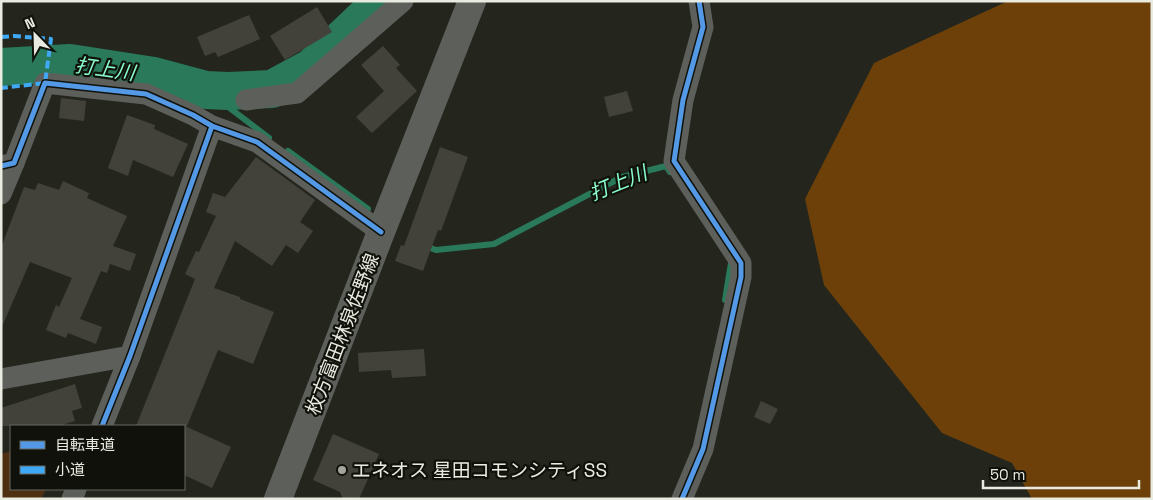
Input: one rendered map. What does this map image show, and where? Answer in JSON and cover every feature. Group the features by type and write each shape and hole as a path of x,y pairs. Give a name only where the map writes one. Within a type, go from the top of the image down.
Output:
{"main road":[{"name":"枚方富田林泉佐野線","path":"278,499 380,232 472,1"}],"street":[{"path":"246,100 297,92 403,1"},
{"path":"682,499 703,449 741,276 741,262 674,161 683,100 703,27 699,1"},
{"path":"1,194 7,165 44,83 146,94 193,115 212,126 257,142 380,232"},
{"path":"102,425 130,356 212,126"},
{"path":"1,379 130,356"}],"shaded area":[{"path":"1008,1 1152,1 1152,499 1032,499 1012,463 942,433 824,285 805,199 874,63"},
{"path":"10,451 10,490 46,490 41,499 1,499 1,454"}],"building":[{"path":"317,7 332,32 285,60 270,36"},
{"path":"249,15 260,39 218,57 215,52 205,56 197,37"},
{"path":"383,46 400,65 396,68 417,91 372,133 356,117 384,91 361,65"},
{"path":"627,91 633,111 609,117 604,97"},
{"path":"61,98 86,101 84,121 59,118"},
{"path":"127,115 155,125 154,129 188,144 173,177 133,160 128,176 108,168"},
{"path":"440,147 468,157 441,231 438,230 423,271 395,261 401,245 404,246"},
{"path":"256,157 315,200 300,222 313,231 298,253 286,245 272,266 235,241 214,288 274,312 253,364 218,350 187,426 136,425 195,279 185,274 196,251 199,252 216,216 206,212 213,193 225,197"},
{"path":"63,181 89,193 87,198 127,216 113,246 136,254 130,271 110,264 107,273 101,271 80,319 102,327 96,344 68,333 66,338 46,330 56,305 59,307 72,278 30,262 1,329 1,248 24,187 35,190 38,183 59,190"},
{"path":"424,349 426,376 392,378 391,370 359,372 358,353"},
{"path":"75,384 82,408 72,411 75,421 62,425 1,426 1,408"},
{"path":"761,401 778,409 770,424 754,417"},
{"path":"185,426 231,447 212,488 185,475"},
{"path":"333,434 379,454 359,499 343,499 340,492 313,480"}],"waterway":[{"name":"打上川","path":"1,67 70,63 154,76 206,90 272,89 311,68 382,1"},
{"name":"打上川","path":"206,90 269,138"},
{"name":"打上川","path":"288,151 368,209"},
{"name":"打上川","path":"425,246 436,250 494,244 622,177 666,166 670,172"},
{"name":"打上川","path":"725,300 731,263"}],"marked path":[{"path":"1,37 14,36 51,39 45,83 1,88"}],"cycle path":[{"path":"682,499 703,449 741,277 741,263 674,161 683,100 703,27 699,1"},
{"path":"1,166 14,163 45,83 146,94 193,115 212,126"},
{"path":"102,425 130,356 212,126 257,142 381,232"}],"place":[{"name":"エネオス 星田コモンシティSS","path":"342,470"}]}
